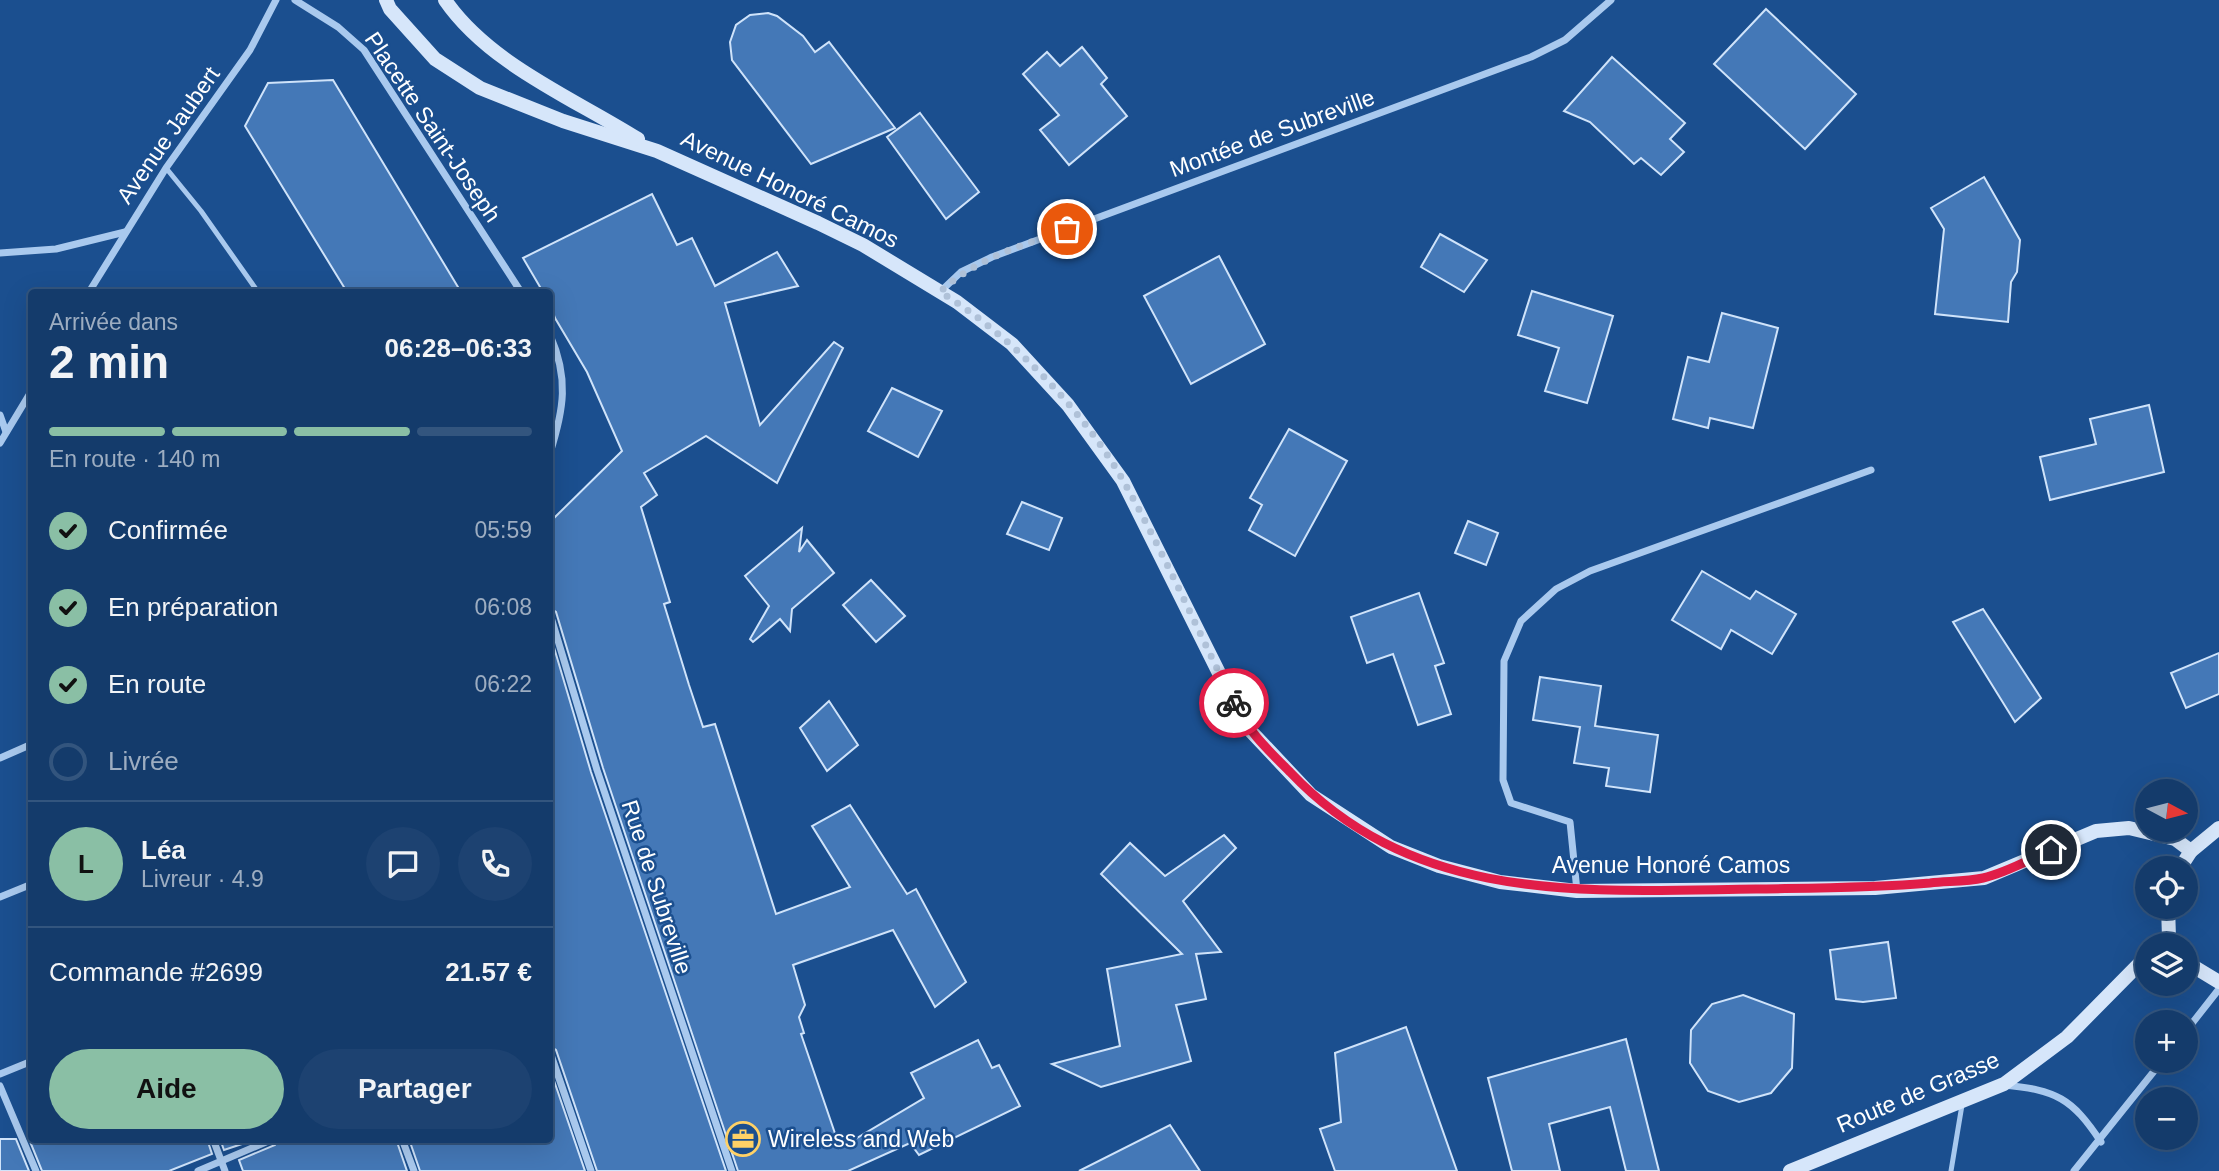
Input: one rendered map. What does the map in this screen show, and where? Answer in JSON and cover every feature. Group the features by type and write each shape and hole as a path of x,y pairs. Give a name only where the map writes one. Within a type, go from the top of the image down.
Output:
{"street":[{"name":"Avenue Jaubert","path":"91,289 166,168 250,50 276,0"},
{"name":"Placette Saint-Joseph","path":"295,0 338,27 363,50 519,289"},
{"name":"Avenue Honoré Camos","path":"386,0 390,9 435,59 480,88 563,121 657,151"},
{"name":"Avenue Honoré Camos","path":"445,0 460,22 499,56 657,151 863,245 940,292 1012,344 1068,405 1123,481 1244,725 1311,795 1391,847 1439,866 1500,882 1577,891 1875,888 1984,878 2096,831 2129,828 2175,839 2191,850"},
{"name":"Montée de Subreville","path":"940,292 961,272 992,257 1531,57 1565,40 1611,0"},
{"path":"0,253 56,249 125,232"},
{"path":"553,342 562,362 562,395 553,438"},
{"path":"0,443 28,396"},
{"path":"0,415 6,432"},
{"path":"1577,891 1570,822 1511,803 1503,780 1504,661 1521,621 1556,589 1590,571 1871,470"},
{"name":"Rue de Subreville","path":"553,624 597,771 732,1171"},
{"path":"0,758 28,746"},
{"path":"2187,856 2219,828"},
{"path":"0,897 28,886"},
{"name":"Route de Grasse","path":"1790,1171 2004,1084 2067,1037 2135,968"},
{"path":"2198,969 2219,982"},
{"path":"2198,1016 2219,989"},
{"path":"553,1061 591,1171"},
{"path":"0,1074 28,1063"},
{"path":"2074,1171 2101,1142 2153,1073"},
{"path":"2004,1084 2043,1089 2065,1099 2084,1116 2101,1142"},
{"path":"0,1086 36,1171"},
{"path":"214,1143 225,1171"},
{"path":"198,1171 264,1143"},
{"path":"404,1143 414,1171"}],"lane":[{"path":"166,168 201,211 256,289"},
{"path":"1951,1171 1962,1103"}],"building":[{"path":"1766,9 1856,94 1805,149 1714,64"},
{"path":"768,13 777,16 803,36 815,52 829,42 895,128 811,164 732,60 730,42 736,25 750,15"},
{"path":"1082,47 1107,78 1101,84 1127,116 1069,165 1040,130 1059,115 1023,74 1047,52 1060,66"},
{"path":"1612,57 1685,123 1670,139 1684,152 1661,175 1641,158 1634,164 1590,122 1564,111"},
{"path":"333,80 459,289 345,289 245,126 268,83"},
{"path":"920,113 979,192 946,219 887,137"},
{"path":"1984,177 2020,240 2017,272 2011,282 2008,322 1935,314 1944,229 1931,208"},
{"path":"652,194 677,245 692,238 715,286 777,252 798,286 725,303 760,425 834,342 843,348 777,483 706,436 644,473 657,495 641,507 670,602 664,604 689,685 703,727 715,724 776,914 850,887 812,826 850,805 907,894 916,889 966,982 935,1007 893,930 793,965 805,1005 799,1017 804,1033 801,1034 840,1148 924,1098 911,1073 978,1040 992,1068 999,1065 1020,1106 919,1155 910,1143 848,1171 738,1171 603,768 556,612 553,610 553,519 622,451 587,372 555,318 553,289 541,289 523,258"},
{"path":"1440,234 1487,260 1464,292 1421,267"},
{"path":"1219,256 1265,344 1191,384 1144,296"},
{"path":"1532,291 1613,316 1587,403 1545,391 1559,348 1518,335"},
{"path":"1722,313 1778,328 1753,428 1710,418 1708,428 1673,419 1688,357 1709,362"},
{"path":"892,388 942,411 918,457 868,431"},
{"path":"2149,405 2164,472 2050,500 2040,457 2096,444 2090,419"},
{"path":"1289,429 1347,461 1295,556 1249,530 1262,505 1250,498"},
{"path":"1022,502 1062,518 1049,550 1007,534"},
{"path":"1468,521 1498,533 1486,565 1455,553"},
{"path":"802,528 799,552 807,540 834,573 792,609 790,631 780,619 753,642 750,639 769,606 745,576"},
{"path":"1702,571 1750,599 1756,591 1796,614 1772,654 1731,630 1721,649 1672,620"},
{"path":"871,580 905,616 876,642 843,605"},
{"path":"1419,593 1444,663 1435,666 1451,714 1418,725 1393,654 1367,663 1351,617"},
{"path":"1983,609 2041,698 2015,722 1953,622"},
{"path":"553,644 591,772 726,1171 597,1171 556,1050 553,1048"},
{"path":"2219,653 2219,694 2186,708 2171,673"},
{"path":"1540,677 1601,686 1595,726 1658,735 1650,792 1606,786 1609,768 1574,763 1580,727 1533,720"},
{"path":"829,701 858,745 827,771 800,728"},
{"path":"1224,835 1236,848 1183,901 1221,952 1196,954 1206,999 1176,1005 1191,1061 1101,1087 1052,1064 1120,1046 1107,969 1182,954 1101,874 1130,843 1165,876"},
{"path":"1888,942 1896,998 1863,1002 1836,999 1830,950"},
{"path":"1743,995 1794,1014 1792,1068 1771,1093 1739,1102 1708,1091 1690,1063 1691,1030 1712,1004"},
{"path":"1406,1027 1457,1171 1335,1171 1320,1129 1341,1122 1335,1053"},
{"path":"1626,1039 1659,1171 1626,1171 1610,1107 1549,1124 1560,1171 1512,1171 1488,1078"},
{"path":"553,1078 585,1171 420,1171 410,1143 553,1143"},
{"path":"1170,1125 1200,1171 1079,1171"},
{"path":"0,1139 16,1139 29,1171 0,1171"},
{"path":"31,1143 208,1143 212,1154 169,1171 42,1171"},
{"path":"221,1143 245,1143 224,1150"},
{"path":"397,1143 407,1171 243,1171 239,1160 275,1145"}],"way so far":[{"path":"1067,229 992,257 961,272 940,292 1012,344 1068,405 1123,481 1234,703"}],"place":[{"name":"Wireless and Web","path":"743,1139"}],"route":[{"path":"1234,703 1244,725 1311,795 1344,818 1391,847 1439,866 1500,882 1577,891 1875,888 1984,878 2051,850"}]}
